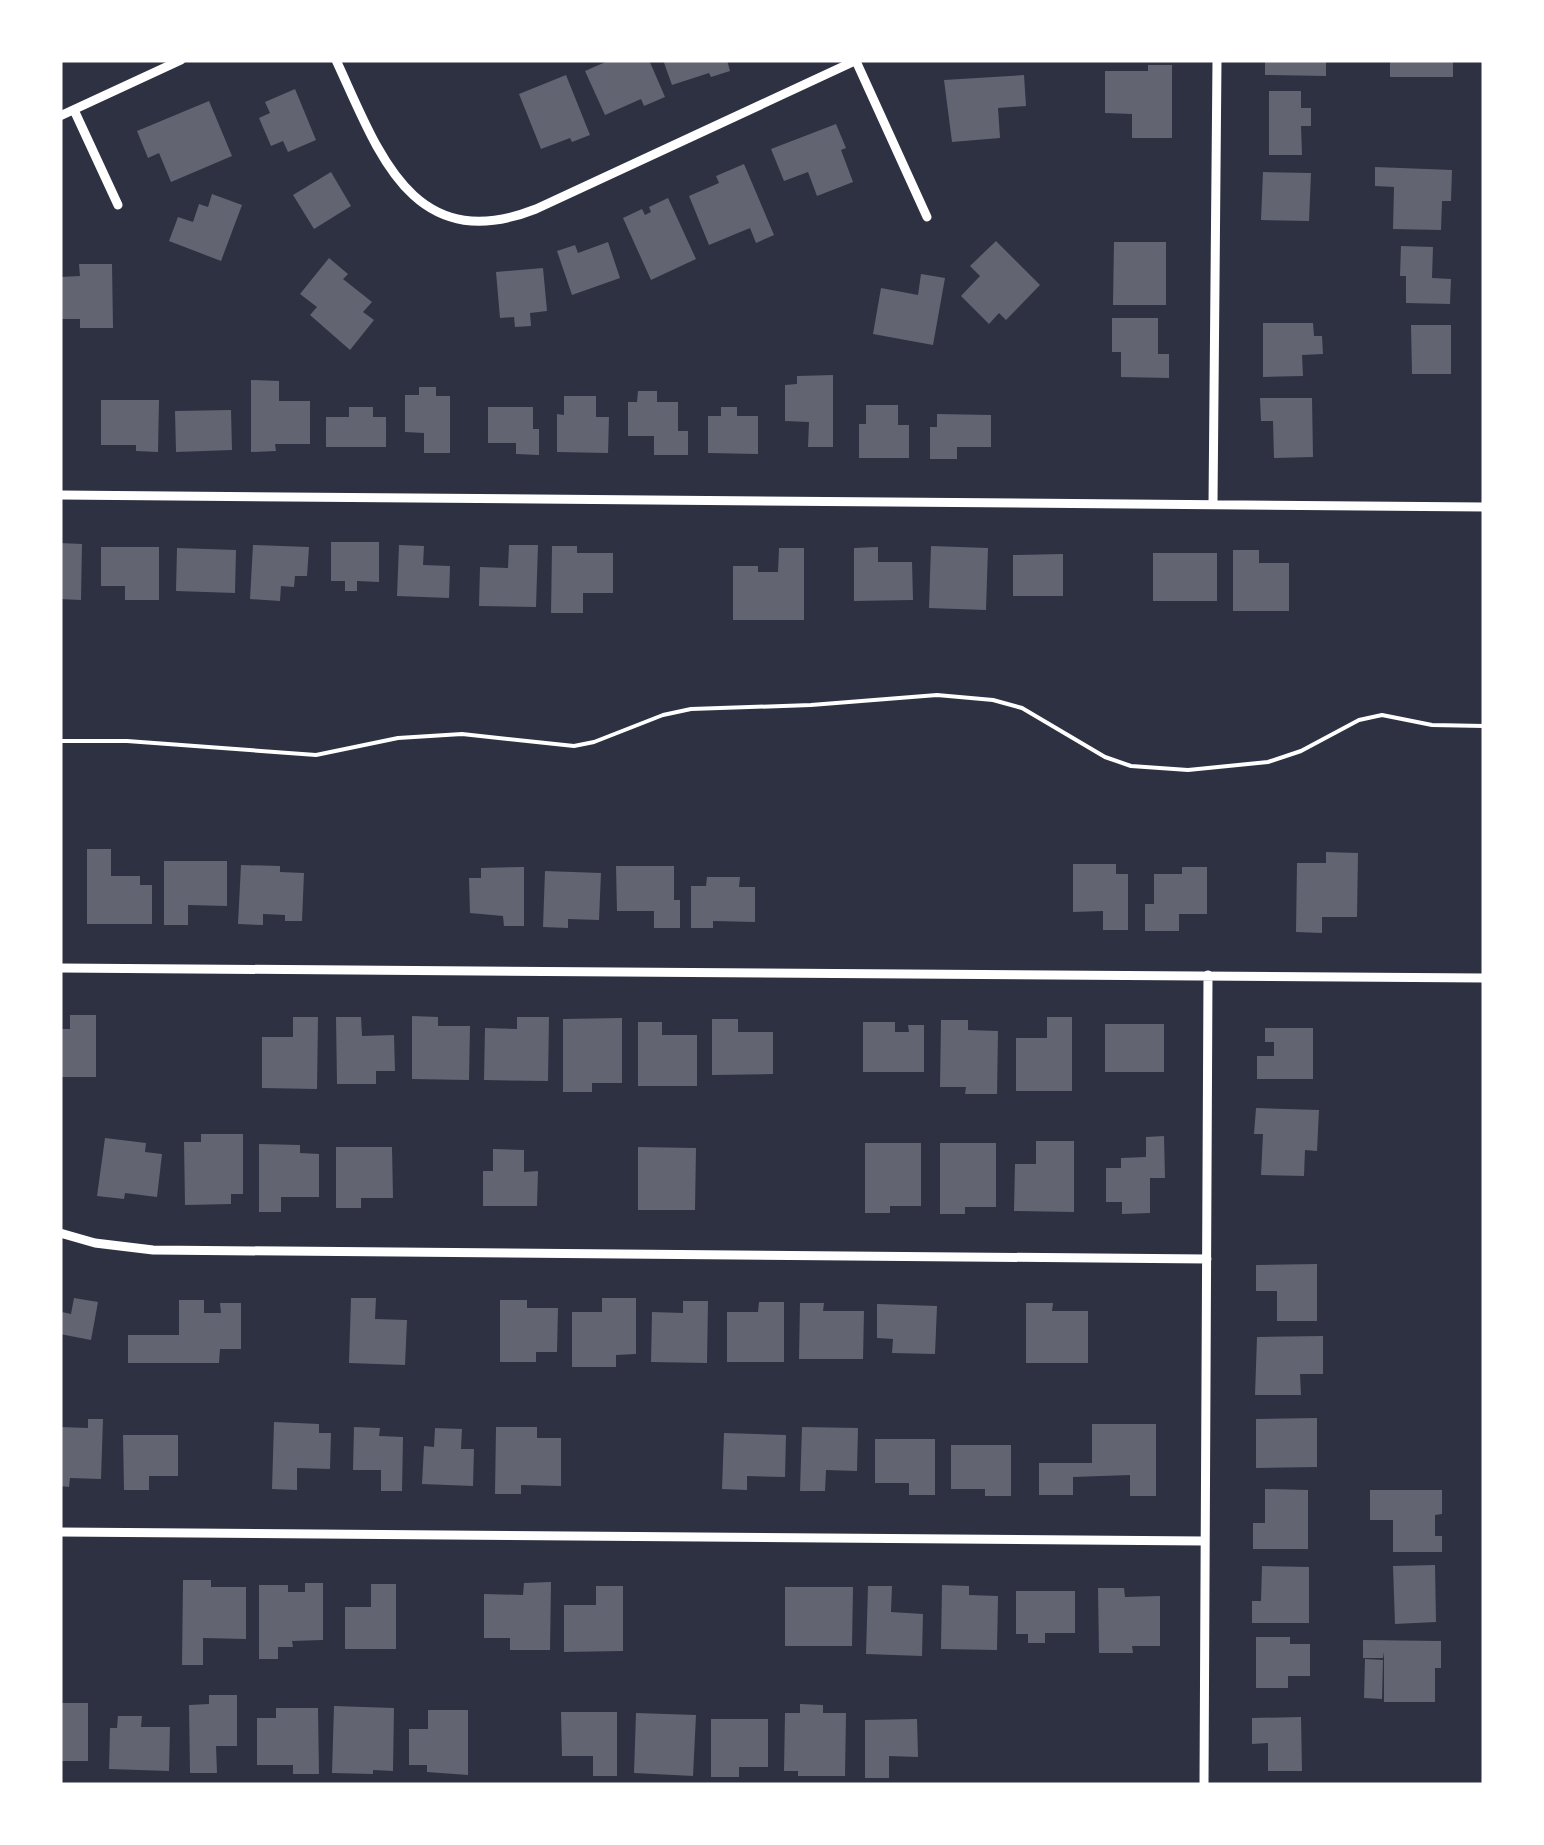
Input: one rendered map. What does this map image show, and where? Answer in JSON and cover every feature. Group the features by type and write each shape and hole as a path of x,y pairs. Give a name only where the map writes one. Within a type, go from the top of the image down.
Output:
{"street":[{"path":"60,116 181,60"},
{"path":"336,60 374,142 402,187 436,211 488,220 536,209 856,60 927,218"},
{"path":"1212,504 1216,60"},
{"path":"74,110 118,204"},
{"path":"60,495 1484,507"},
{"path":"60,968 1484,978"},
{"path":"1204,1785 1208,975"},
{"path":"60,1233 95,1244 153,1250 1206,1259"},
{"path":"60,1532 1204,1542"}],"path":[{"path":"60,741 127,741 316,755 398,738 462,734 574,746 691,708 811,705 938,695 993,700 1022,708 1105,757 1131,766 1188,770 1268,762 1301,751 1359,720 1382,715 1432,726 1484,726"}],"building":[{"path":"610,60 649,60 665,97 644,106 641,99 605,115 585,71"},
{"path":"663,60 727,60 730,71 672,85"},
{"path":"1265,60 1326,60 1326,76 1265,75"},
{"path":"1390,60 1453,60 1453,77 1390,77"},
{"path":"1148,65 1172,65 1172,138 1132,138 1132,114 1105,113 1105,71 1148,71"},
{"path":"566,75 590,135 541,149 519,94"},
{"path":"1024,75 1026,106 998,108 1000,138 952,142 944,80"},
{"path":"295,89 316,140 288,152 283,141 271,146 259,118 270,113 265,102"},
{"path":"1269,91 1301,91 1301,108 1311,108 1311,126 1301,126 1302,155 1269,155"},
{"path":"209,101 232,156 171,182 159,153 148,158 137,131"},
{"path":"836,124 853,182 817,196 808,172 784,181 771,149"},
{"path":"744,164 774,235 756,243 750,228 709,245 689,196 719,183 716,176"},
{"path":"1375,167 1452,170 1451,201 1442,201 1441,230 1393,229 1394,187 1375,186"},
{"path":"331,172 351,206 314,229 293,195"},
{"path":"1263,172 1311,173 1309,221 1261,220"},
{"path":"212,194 242,205 221,261 169,241 178,217 193,222 199,204 208,207"},
{"path":"668,198 696,259 651,280 623,218 642,209 645,215 651,212 649,207"},
{"path":"996,241 1040,285 1006,320 999,313 989,324 961,296 980,276 970,266"},
{"path":"608,242 620,278 572,295 557,251 575,245 578,253"},
{"path":"1114,242 1166,242 1166,305 1113,305"},
{"path":"1401,246 1433,247 1432,278 1451,279 1450,304 1406,303 1406,276 1400,276"},
{"path":"329,258 348,274 343,279 372,302 363,312 374,320 350,350 310,315 317,307 300,294"},
{"path":"79,264 112,264 113,328 80,328 80,319 60,319 60,277 80,276"},
{"path":"543,268 547,311 530,313 531,326 515,327 514,317 500,318 496,272"},
{"path":"921,274 945,278 933,345 873,334 881,288 918,295"},
{"path":"1112,318 1158,318 1158,354 1169,354 1169,378 1121,377 1121,352 1112,352"},
{"path":"1263,323 1313,323 1314,336 1322,336 1323,354 1302,355 1303,376 1263,377"},
{"path":"1411,325 1451,325 1451,374 1412,374"},
{"path":"833,375 833,447 808,447 809,422 785,421 785,385 797,384 797,376"},
{"path":"251,380 279,381 279,401 310,401 310,444 275,444 276,451 251,452"},
{"path":"419,387 436,387 436,396 450,396 450,453 424,453 424,433 405,432 405,395 419,395"},
{"path":"638,391 657,391 657,402 678,402 678,431 688,431 688,455 654,455 654,436 628,436 628,402 637,402"},
{"path":"564,396 596,396 596,417 609,417 608,453 557,452 557,414 564,415"},
{"path":"1260,398 1312,398 1313,457 1274,458 1273,421 1261,421"},
{"path":"101,400 159,400 158,452 136,451 136,445 101,445"},
{"path":"866,405 898,405 898,425 909,425 909,458 859,458 859,424 866,424"},
{"path":"349,407 373,407 373,417 386,417 386,447 326,447 326,417 349,417"},
{"path":"488,407 533,407 533,429 539,429 539,455 516,454 516,443 488,443"},
{"path":"721,407 737,407 737,416 758,416 758,454 708,453 708,416 721,416"},
{"path":"231,410 232,450 176,452 175,411"},
{"path":"937,414 991,415 991,447 957,447 957,459 930,459 930,427 937,427"},
{"path":"331,542 379,542 379,582 357,581 357,591 345,591 345,581 331,581"},
{"path":"60,543 82,544 81,600 60,599"},
{"path":"253,545 309,547 307,576 295,576 294,587 281,586 280,601 250,599"},
{"path":"399,545 424,546 423,565 450,566 449,598 397,596"},
{"path":"509,545 538,545 536,607 479,606 480,567 508,568"},
{"path":"552,546 577,546 577,553 613,553 613,593 583,593 583,613 551,613"},
{"path":"931,546 988,548 986,610 929,608"},
{"path":"101,547 159,547 159,600 125,600 125,586 101,586"},
{"path":"878,547 878,562 912,562 913,600 854,601 854,548"},
{"path":"177,548 236,550 235,593 176,591"},
{"path":"779,548 804,548 804,620 733,620 733,566 758,566 758,572 778,572"},
{"path":"1233,550 1259,550 1259,563 1289,563 1289,611 1233,611"},
{"path":"1153,553 1217,553 1217,601 1153,601"},
{"path":"1063,554 1063,596 1013,596 1013,555"},
{"path":"87,849 111,849 111,876 140,876 140,885 152,885 152,924 87,924"},
{"path":"1326,852 1358,853 1357,917 1322,917 1322,933 1296,932 1297,863 1326,863"},
{"path":"164,861 227,861 227,906 188,905 188,925 164,925"},
{"path":"1073,864 1116,864 1116,874 1128,874 1128,930 1103,930 1103,911 1073,912"},
{"path":"241,865 280,866 280,872 304,873 302,921 285,921 285,915 263,914 263,925 238,924"},
{"path":"616,866 674,866 674,900 680,900 680,928 654,928 654,911 617,911"},
{"path":"524,867 524,926 504,926 503,916 470,913 469,878 481,878 481,868"},
{"path":"1182,867 1207,867 1207,914 1179,914 1179,931 1145,931 1145,904 1154,904 1154,874 1182,874"},
{"path":"545,871 601,873 599,920 568,919 568,928 543,927"},
{"path":"707,877 740,877 739,887 755,887 755,922 713,921 713,928 691,928 691,886 706,886"},
{"path":"70,1015 96,1015 96,1077 60,1077 60,1029 70,1029"},
{"path":"412,1016 438,1017 438,1026 470,1026 469,1080 412,1079"},
{"path":"293,1017 318,1017 317,1089 262,1088 262,1037 293,1037"},
{"path":"336,1017 361,1017 362,1036 394,1035 395,1071 376,1071 376,1084 337,1084"},
{"path":"517,1017 549,1017 548,1081 484,1080 485,1028 517,1029"},
{"path":"1047,1017 1072,1017 1072,1091 1016,1091 1016,1038 1047,1038"},
{"path":"622,1018 622,1083 592,1083 592,1092 563,1092 563,1019"},
{"path":"712,1019 738,1019 738,1032 773,1032 773,1074 712,1075"},
{"path":"941,1020 968,1020 968,1030 998,1031 997,1094 965,1094 966,1087 940,1087"},
{"path":"638,1022 662,1022 662,1035 697,1035 697,1086 638,1086"},
{"path":"863,1022 895,1022 895,1032 909,1032 908,1025 924,1025 924,1072 863,1072"},
{"path":"1105,1024 1164,1024 1164,1072 1105,1072"},
{"path":"1265,1028 1313,1028 1313,1079 1257,1079 1257,1056 1274,1056 1274,1042 1265,1042"},
{"path":"1256,1108 1319,1110 1317,1151 1305,1150 1304,1176 1261,1175 1263,1134 1254,1134"},
{"path":"201,1134 243,1134 243,1194 231,1194 231,1204 185,1205 184,1142 201,1142"},
{"path":"1164,1136 1165,1178 1150,1178 1150,1213 1122,1214 1122,1202 1106,1202 1106,1168 1121,1168 1121,1158 1146,1157 1146,1137"},
{"path":"105,1138 146,1143 145,1152 162,1154 157,1197 125,1193 124,1199 97,1196"},
{"path":"1036,1141 1074,1141 1074,1212 1014,1211 1015,1164 1036,1164"},
{"path":"865,1143 921,1143 921,1206 890,1206 890,1213 865,1213"},
{"path":"940,1143 996,1143 996,1207 965,1207 965,1214 940,1214"},
{"path":"259,1144 300,1145 300,1153 319,1154 319,1197 281,1197 281,1212 259,1212"},
{"path":"336,1147 392,1147 393,1198 361,1198 361,1208 336,1208"},
{"path":"638,1147 696,1148 695,1210 638,1210"},
{"path":"493,1149 524,1150 524,1172 538,1171 537,1206 483,1206 483,1171 493,1171"},
{"path":"1317,1264 1317,1321 1277,1321 1277,1291 1256,1291 1256,1265"},
{"path":"74,1298 98,1302 91,1340 60,1334 62,1312 71,1314"},
{"path":"351,1298 376,1298 375,1319 407,1320 405,1365 349,1363"},
{"path":"602,1298 636,1298 636,1354 616,1355 616,1367 572,1367 572,1312 602,1312"},
{"path":"179,1300 204,1300 204,1313 221,1313 220,1303 241,1303 241,1349 220,1349 219,1363 128,1363 128,1335 179,1335"},
{"path":"500,1300 527,1300 527,1308 558,1308 557,1352 536,1352 536,1362 500,1362"},
{"path":"683,1301 708,1301 707,1363 651,1362 652,1312 683,1313"},
{"path":"759,1302 784,1302 784,1362 727,1362 727,1312 758,1312"},
{"path":"800,1303 824,1303 823,1311 864,1311 863,1359 799,1359"},
{"path":"1026,1303 1053,1303 1052,1311 1088,1311 1088,1363 1026,1363"},
{"path":"877,1304 937,1306 935,1354 892,1353 893,1339 877,1338"},
{"path":"1323,1336 1323,1374 1300,1374 1301,1395 1255,1395 1257,1337"},
{"path":"1317,1418 1317,1467 1256,1468 1256,1419"},
{"path":"88,1419 103,1419 101,1479 70,1478 69,1487 60,1486 60,1427 88,1428"},
{"path":"274,1422 319,1424 319,1433 331,1433 330,1469 297,1468 297,1490 272,1489"},
{"path":"1092,1424 1156,1424 1156,1496 1130,1496 1130,1475 1073,1477 1073,1495 1039,1495 1039,1463 1092,1463"},
{"path":"354,1427 380,1428 379,1436 403,1437 402,1491 381,1491 381,1470 353,1470"},
{"path":"496,1427 537,1427 537,1438 561,1438 561,1486 521,1485 521,1494 495,1494"},
{"path":"802,1427 858,1428 857,1471 826,1470 825,1491 800,1491"},
{"path":"435,1428 462,1429 461,1449 474,1449 473,1486 422,1484 424,1446 434,1447"},
{"path":"724,1433 786,1435 785,1477 747,1476 747,1490 722,1489"},
{"path":"123,1435 178,1435 178,1476 149,1476 149,1490 124,1490"},
{"path":"875,1439 935,1439 935,1495 909,1495 909,1483 875,1483"},
{"path":"951,1445 1011,1445 1011,1496 985,1496 985,1489 951,1489"},
{"path":"1265,1489 1308,1490 1308,1549 1253,1549 1253,1523 1265,1523"},
{"path":"1370,1490 1442,1490 1442,1514 1435,1515 1435,1536 1442,1536 1442,1552 1393,1552 1393,1520 1370,1520"},
{"path":"1435,1565 1436,1622 1395,1624 1393,1566"},
{"path":"1262,1566 1309,1567 1309,1623 1252,1623 1252,1601 1261,1601"},
{"path":"183,1580 211,1580 211,1587 246,1587 246,1639 203,1638 203,1665 182,1665"},
{"path":"551,1582 550,1650 510,1650 510,1638 484,1638 484,1594 523,1595 524,1583"},
{"path":"305,1583 323,1583 323,1640 292,1641 293,1647 278,1647 278,1659 259,1659 259,1585 288,1585 288,1592 305,1592"},
{"path":"371,1584 396,1584 396,1649 345,1649 345,1607 371,1607"},
{"path":"942,1585 969,1586 969,1595 998,1596 997,1650 941,1649"},
{"path":"596,1586 623,1586 623,1651 564,1652 564,1605 596,1605"},
{"path":"868,1586 892,1586 891,1612 923,1614 922,1656 866,1654"},
{"path":"785,1587 853,1587 852,1646 785,1646"},
{"path":"1098,1588 1124,1588 1125,1597 1160,1596 1160,1646 1132,1646 1133,1653 1099,1653"},
{"path":"1016,1591 1075,1591 1075,1633 1045,1633 1045,1643 1028,1643 1028,1634 1016,1634"},
{"path":"1256,1637 1290,1637 1290,1644 1310,1644 1310,1676 1288,1676 1288,1688 1256,1688"},
{"path":"1363,1640 1441,1641 1441,1668 1435,1668 1435,1702 1384,1702 1384,1652 1383,1658 1363,1658"},
{"path":"1365,1659 1383,1660 1382,1699 1364,1698"},
{"path":"209,1695 237,1695 237,1746 216,1746 217,1773 190,1773 189,1705 209,1704"},
{"path":"60,1703 88,1703 88,1761 60,1761"},
{"path":"800,1704 823,1705 823,1713 846,1713 845,1776 798,1776 798,1771 784,1771 785,1713 800,1713"},
{"path":"334,1706 394,1708 393,1771 332,1773"},
{"path":"276,1708 318,1708 319,1774 293,1774 293,1765 257,1765 257,1718 276,1718"},
{"path":"428,1710 468,1710 468,1775 427,1772 427,1765 409,1765 409,1729 428,1729"},
{"path":"561,1712 617,1712 617,1776 593,1776 593,1756 562,1756"},
{"path":"636,1713 696,1715 693,1776 634,1773"},
{"path":"118,1716 142,1716 141,1727 170,1727 169,1771 109,1769 110,1728 117,1728"},
{"path":"1301,1717 1302,1771 1268,1771 1268,1743 1252,1744 1252,1718"},
{"path":"711,1719 768,1719 768,1767 739,1767 739,1777 711,1777"},
{"path":"917,1719 918,1757 889,1756 889,1778 865,1778 865,1720"}]}
